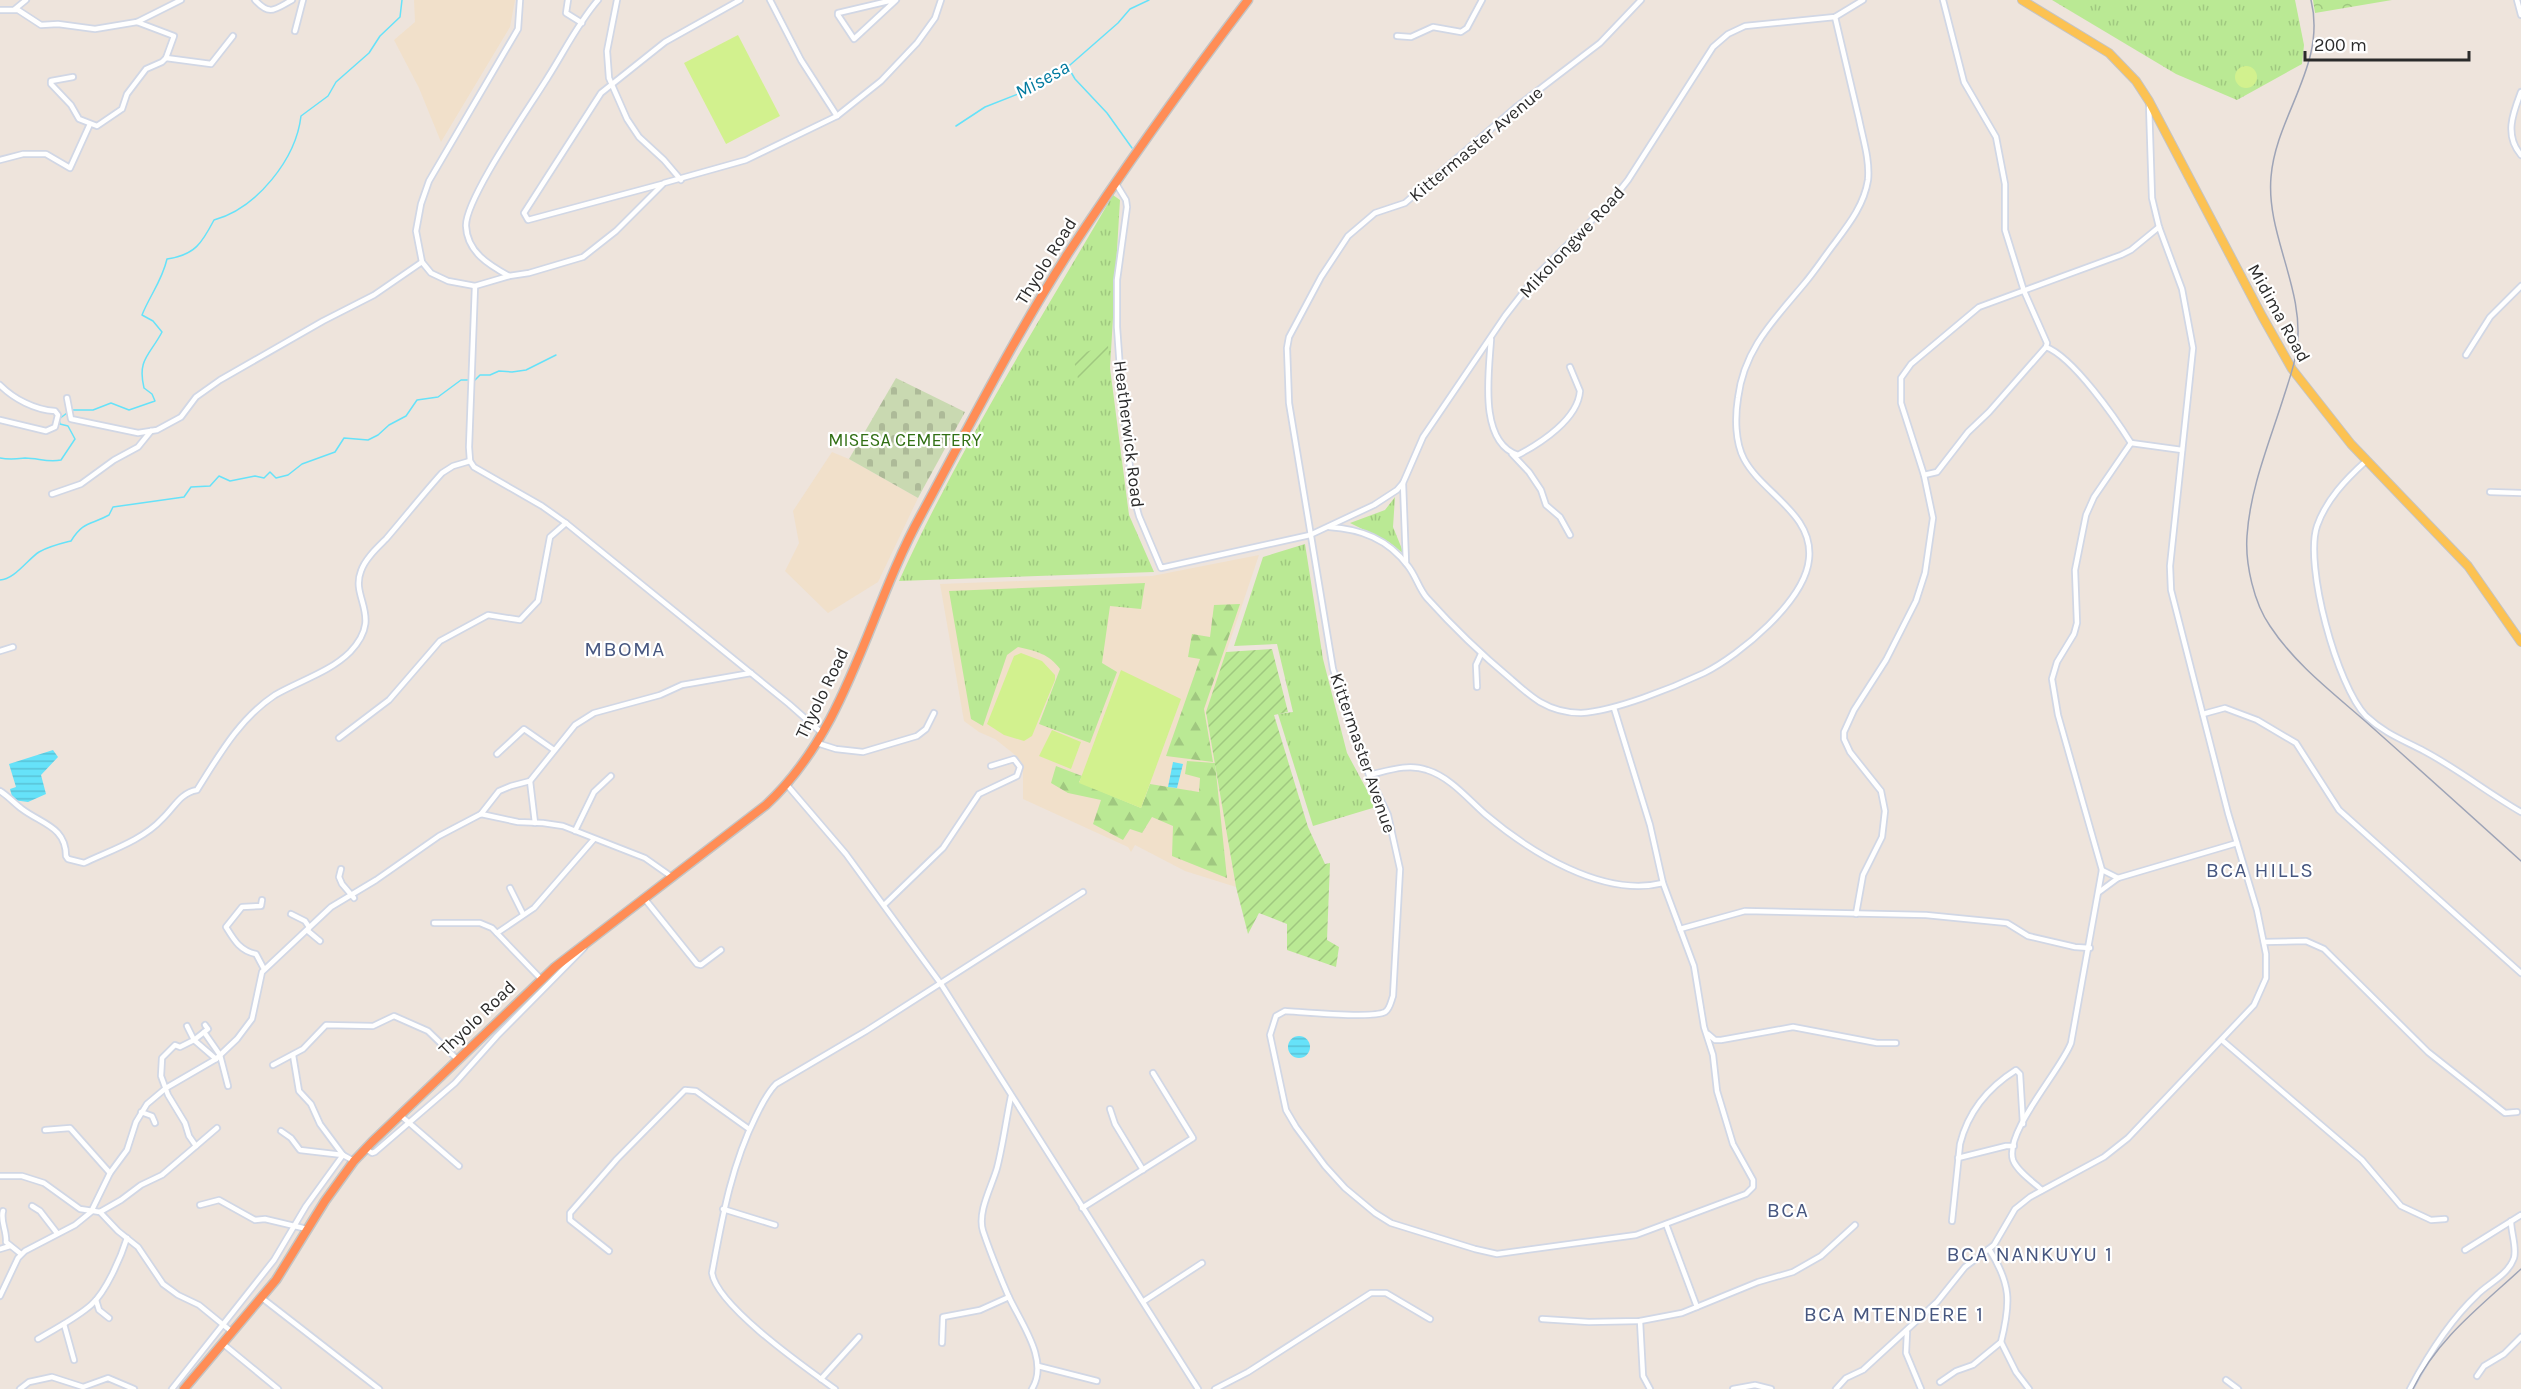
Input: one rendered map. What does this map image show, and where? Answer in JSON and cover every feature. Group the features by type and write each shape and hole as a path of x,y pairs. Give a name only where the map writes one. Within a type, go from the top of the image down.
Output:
{"highway":[{"name":"Thyolo Road","path":"183,1385 262,1298 354,1161 400,1115 542,979 584,943 766,805 788,785 823,734 846,690 880,602 920,516 1027,323 1115,182 1248,0"}],"main road":[{"name":"Midima Road","path":"2022,0 2109,52 2136,81 2149,101 2292,369 2366,461 2468,566 2521,642"}],"street":[{"path":"15,9 26,0"},
{"path":"0,10 15,9 41,25 58,24 94,29 137,22 181,0"},
{"path":"255,0 268,11 292,0"},
{"path":"295,31 303,0"},
{"path":"520,0 518,29 426,187 417,225 422,262 431,273 443,280 475,286 583,257 616,231 664,183"},
{"path":"568,0 566,13 582,23"},
{"path":"509,276 488,264 474,249 468,233 467,218 477,194 495,163 598,0"},
{"path":"617,0 607,51 607,68 612,85 636,133 681,180"},
{"path":"740,0 665,42 637,62 599,95 524,211 526,218 681,180 746,160 837,116 881,81 916,43 935,18 941,0"},
{"path":"770,0 801,60 837,116"},
{"path":"895,0 854,39 838,15 838,13 895,0"},
{"path":"1397,36 1411,37 1433,27 1461,32 1467,28 1482,0"},
{"name":"Kittermaster Avenue","path":"1614,708 1647,815 1663,883 1694,966 1713,1055 1718,1091 1733,1144 1753,1180 1753,1186 1746,1194 1636,1235 1497,1254 1475,1250 1391,1223 1345,1188 1325,1166 1296,1127 1283,1101 1270,1035 1276,1016 1285,1011 1377,1014 1388,1010 1393,996 1400,869 1388,814 1369,775 1333,669 1289,403 1287,348 1289,337 1321,277 1348,236 1363,221 1375,213 1405,203 1515,108 1600,43 1641,0"},
{"name":"Mikolongwe Road","path":"1310,535 1374,505 1390,496 1403,483 1423,436 1491,338 1536,276 1623,187 1705,58 1721,39 1736,29 1753,23 1835,17 1863,0"},
{"path":"1943,0 1964,82 1996,137 2007,199 2005,230 2024,291 2040,323 2046,347 2084,380 2108,408 2131,443 2182,450"},
{"path":"2517,0 2521,15"},
{"path":"1326,526 1354,529 1396,552 1406,563 1424,595 1481,654 1538,701 1559,710 1579,713 1614,708 1705,672 1741,649 1781,612 1796,591 1809,560 1805,533 1794,514 1765,486 1743,458 1739,449 1737,411 1742,379 1761,335 1807,281 1853,220 1867,185 1867,158 1835,17"},
{"path":"73,77 51,81 51,84 71,105 79,119 98,126 117,114 127,94 135,87 146,69 166,58 174,36 137,22"},
{"path":"166,58 211,64 233,36"},
{"path":"2521,92 2511,120 2515,147 2521,155"},
{"path":"1836,1389 1846,1378 1863,1370 1892,1341 1906,1332 1945,1293 1965,1267 1989,1249 2014,1209 2119,1146 2223,1041 2254,1005 2263,989 2267,969 2257,910 2202,714 2171,590 2170,566 2193,348 2182,289 2159,227 2152,198 2149,101"},
{"path":"0,160 23,154 46,154 70,168 90,124"},
{"name":"Heatherwick Road","path":"1115,182 1126,200 1127,207 1118,280 1117,327 1134,494 1139,516 1161,568 1310,535"},
{"path":"1856,914 1863,875 1882,837 1884,810 1881,791 1850,752 1844,739 1844,732 1854,710 1893,646 1916,601 1924,579 1933,518 1932,504 1924,475 1900,403 1900,383 1904,373 1978,307 2131,250 2159,227"},
{"path":"67,398 71,419 138,433 157,430 181,417 196,397 220,380 323,321 374,295 422,262"},
{"path":"475,286 470,384 470,461 474,467 542,506 566,523 823,734"},
{"path":"2466,355 2490,317 2521,286"},
{"path":"1491,338 1488,412 1499,440 1529,472 1541,490 1546,505 1560,517 1570,535"},
{"path":"1924,475 1937,472 1968,432 1989,412 2046,347"},
{"path":"1510,452 1518,455 1530,449 1564,422 1574,409 1580,391 1570,367"},
{"path":"0,385 26,403 55,411 58,415 55,427 46,431 0,420"},
{"path":"52,494 81,484 114,460 138,447 151,431"},
{"path":"2042,1191 2016,1166 2013,1156 2014,1146 2034,1101 2065,1056 2071,1043 2090,948 2102,870 2058,715 2052,679 2057,662 2074,634 2077,623 2075,570 2086,515 2094,497 2131,443"},
{"path":"0,791 20,808 56,831 64,839 66,856 76,862 84,863 144,833 161,821 189,791 198,789 236,731 258,708 275,695 331,665 350,651 366,621 358,585 365,563 442,473 453,466 470,461"},
{"path":"2366,461 2344,480 2318,525 2314,540 2314,559 2333,653 2349,691 2364,714 2380,729 2425,752 2521,812"},
{"path":"1403,483 1406,563"},
{"path":"2490,492 2521,493"},
{"path":"339,738 389,700 440,641 488,615 520,620 538,601 550,537 566,523"},
{"path":"0,651 13,647"},
{"path":"1477,687 1476,665 1481,654"},
{"path":"0,1296 21,1254 75,1225 91,1212 110,1173 127,1150 141,1112 166,1088 218,1057 237,1040 252,1019 260,975 264,969 331,907 352,896 439,836 481,814 499,791 530,781 575,725 594,713 660,694 682,685 751,673"},
{"path":"2202,714 2225,708 2257,720 2296,743 2339,810 2521,973"},
{"path":"817,743 836,749 863,752 917,736 926,729 934,713"},
{"path":"497,754 524,729 554,750"},
{"path":"884,905 943,848 979,795 1017,776 1020,767 1014,759 991,766"},
{"path":"1369,775 1400,768 1426,769 1456,788 1521,843 1579,872 1625,887 1644,887 1663,883"},
{"path":"575,831 594,792 611,776"},
{"path":"530,781 535,823"},
{"path":"788,785 846,854 941,984 1198,1389"},
{"path":"481,814 518,822 553,824 575,831 651,860 672,877"},
{"path":"497,933 534,908 594,839"},
{"path":"2099,892 2118,878 2237,843"},
{"path":"341,869 339,876 352,896"},
{"path":"2102,870 2118,878"},
{"path":"510,888 523,914"},
{"path":"835,1389 777,1346 717,1289 712,1273 723,1209 749,1129 765,1097 776,1084 866,1031 1083,892"},
{"path":"644,898 697,964 701,965 721,950"},
{"path":"262,900 261,906 242,907 226,927 246,952 256,954 264,969"},
{"path":"1680,929 1746,911 1926,915 2007,922 2028,936 2075,947 2090,948"},
{"path":"291,914 305,921 309,927 308,931 320,941"},
{"path":"434,923 480,923 497,933 542,979"},
{"path":"2264,942 2306,941 2324,949 2428,1052 2505,1113 2517,1112"},
{"path":"366,1149 372,1154 455,1083 497,1036 580,953 585,947 584,943"},
{"path":"273,1065 293,1055 309,1043 326,1025 373,1026 394,1016 428,1031 458,1060"},
{"path":"196,1146 189,1137 185,1123 176,1111 161,1076 162,1058 175,1045 180,1047 194,1040 208,1029 205,1025"},
{"path":"187,1026 194,1040 218,1057"},
{"path":"1707,1033 1718,1041 1793,1027 1877,1043 1896,1043"},
{"path":"204,1032 218,1057 228,1086"},
{"path":"2223,1041 2362,1160 2401,1206 2432,1220 2445,1219"},
{"path":"293,1055 299,1091 311,1104 320,1124 343,1155"},
{"path":"1952,1221 1958,1158 1963,1133 1982,1099 2016,1070 2020,1074 2023,1124"},
{"path":"1082,1208 1193,1138 1153,1073"},
{"path":"609,1251 568,1216 617,1160 685,1090 696,1091 749,1129"},
{"path":"1011,1095 982,1227 1038,1366 1038,1376 1032,1389"},
{"path":"1110,1109 1115,1124 1143,1170"},
{"path":"141,1112 152,1116 155,1123"},
{"path":"400,1115 459,1166"},
{"path":"45,1130 70,1128 110,1173"},
{"path":"0,1176 22,1176 44,1183 75,1206 91,1212 100,1212 141,1185 162,1175 217,1128"},
{"path":"281,1131 291,1138 300,1150 343,1155 354,1161"},
{"path":"1958,1158 2014,1146"},
{"path":"172,1389 183,1385 207,1344 274,1260 306,1206 343,1155"},
{"path":"200,1205 219,1200 255,1220 270,1220 294,1228 307,1229"},
{"path":"32,1206 40,1210 57,1233"},
{"path":"723,1209 775,1225"},
{"path":"3,1211 6,1242 21,1254"},
{"path":"100,1212 138,1246 163,1284 178,1295 199,1305 232,1332"},
{"path":"2465,1250 2521,1215"},
{"path":"2410,1389 2432,1348 2478,1293 2497,1280 2509,1267 2514,1258 2515,1248 2511,1221"},
{"path":"1666,1224 1697,1307"},
{"path":"1542,1319 1589,1322 1640,1321 1682,1313 1758,1282 1793,1272 1821,1256 1855,1225"},
{"path":"38,1339 64,1324 96,1300 122,1255 127,1238"},
{"path":"0,1249 10,1246"},
{"path":"1989,1249 2008,1286 2001,1342 2027,1388"},
{"path":"1144,1301 1202,1263"},
{"path":"1215,1389 1242,1375 1371,1293 1386,1293 1430,1319"},
{"path":"942,1343 943,1317 980,1310 1009,1297"},
{"path":"262,1298 379,1389"},
{"path":"96,1300 99,1310 108,1318"},
{"path":"1640,1321 1643,1376 1650,1389"},
{"path":"64,1324 74,1360"},
{"path":"1906,1332 1906,1353 1921,1389"},
{"path":"821,1379 859,1337"},
{"path":"2477,1376 2484,1366 2504,1354 2521,1337"},
{"path":"1940,1382 1956,1371 1973,1365 2001,1342"},
{"path":"207,1344 219,1347 278,1389"},
{"path":"1038,1366 1097,1381"},
{"path":"20,1389 29,1382 54,1377 83,1386 108,1378 134,1389"},
{"path":"2226,1380 2238,1389"},
{"path":"1733,1389 1755,1384 1771,1389"}],"shaded area":[{"path":"414,0 515,0 510,27 441,142 419,88 394,40 415,22"},
{"path":"832,452 849,459 918,498 878,582 828,613 785,571 799,543 793,511"},
{"path":"1259,555 1206,712 1236,887 1185,871 1135,845 1131,852 1128,847 1023,799 1023,767 1014,754 995,739 979,732 964,721 940,584 1152,576"}],"green space":[{"path":"2052,0 2295,0 2304,45 2302,64 2237,100 2176,74"},
{"path":"2313,0 2392,0 2315,13"},
{"path":"738,35 780,116 726,144 684,63"},
{"path":"2246,66 2254,69 2257,77 2254,85 2246,88 2238,85 2235,77 2238,69"},
{"path":"1113,195 1120,200 1110,368 1129,515 1154,572 899,581 974,433"},
{"path":"1108,345 1109,358 1086,378 1078,379 1073,356"},
{"name":"MISESA CEMETERY","path":"896,378 965,412 918,498 849,459"},
{"path":"1395,497 1393,527 1404,554 1389,542 1350,523 1385,510"},
{"path":"1305,544 1323,659 1347,753 1376,807 1313,826 1278,714 1293,712 1277,644 1234,646 1263,557"},
{"path":"1145,583 1141,609 1110,606 1102,663 1117,672 1090,743 1039,724 1060,669 1042,654 1018,647 1007,655 983,726 971,719 949,591"},
{"path":"1240,604 1204,709 1213,762 1166,756 1200,659 1188,657 1192,634 1210,637 1214,605"},
{"path":"1272,649 1288,712 1274,715 1308,827 1325,864 1330,863 1327,940 1339,947 1336,967 1287,950 1287,924 1259,913 1248,934 1236,887 1206,712 1226,652"},
{"path":"1021,653 1042,661 1055,675 1032,736 1024,741 1004,735 987,724 1014,656"},
{"path":"1121,670 1181,699 1141,808 1079,783"},
{"path":"1052,730 1081,742 1071,769 1039,756"},
{"path":"1187,761 1215,763 1227,878 1172,856 1173,826 1152,817 1142,833 1130,829 1123,840 1093,824 1101,800 1068,793 1051,783 1056,766 1082,776 1079,782 1141,808 1150,784 1199,792 1200,778 1185,774"}],"water":[{"path":"53,750 58,757 41,775 46,794 28,802 13,800 10,789 16,787 9,764"},
{"path":"1173,762 1183,764 1177,788 1168,787"},
{"path":"1295,1036 1303,1036 1310,1043 1310,1051 1303,1058 1295,1058 1288,1051 1288,1043"}],"waterway":[{"path":"71,410 93,410 111,403 129,410 155,401 152,394 144,388 142,370 146,358 162,332 153,321 142,315 167,259 191,251 206,235 214,220 245,205 272,180 291,149 301,116 328,96 336,82 369,53 380,36 400,17 402,0"},
{"name":"Misesa","path":"956,126 985,107 1023,92 1034,80 1070,65 1118,23 1130,9 1149,0"},
{"path":"1068,67 1075,79 1107,113 1132,148"},
{"path":"0,580 16,573 39,552 71,541 79,530 109,515 113,507 184,497 191,487 210,486 219,476 230,481 255,476 264,478 270,472 276,478 288,475 302,464 335,452 344,438 368,440 378,435 389,425 406,416 417,400 438,397 461,380 475,380 480,375 490,375 499,371 526,370 556,355"},
{"path":"0,458 61,460 75,439 68,426 60,424 59,419 67,413"}],"railway":[{"path":"2311,0 2314,24 2312,46 2307,68 2275,154 2271,177 2274,220 2296,305 2297,348 2292,372 2261,465 2252,500 2247,536 2252,583 2264,617 2302,665 2521,861"},
{"path":"2413,1389 2434,1354 2447,1339 2521,1269"}],"district":[{"name":"MBOMA","path":"625,649"},
{"name":"BCA HILLS","path":"2260,870"},
{"name":"BCA","path":"1788,1210"},
{"name":"BCA NANKUYU 1","path":"2030,1254"},
{"name":"BCA MTENDERE 1","path":"1894,1314"}]}
